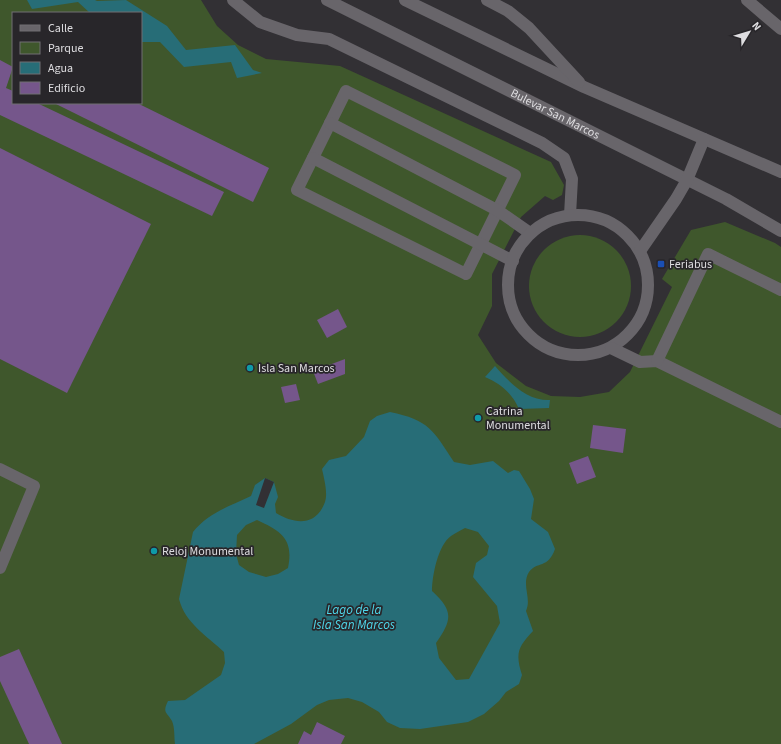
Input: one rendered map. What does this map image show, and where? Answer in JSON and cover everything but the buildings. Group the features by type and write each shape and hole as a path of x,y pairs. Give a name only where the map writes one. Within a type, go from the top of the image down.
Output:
{"street":[{"path":"233,0 260,22 297,35 330,39 542,143 564,158 572,179 570,215"},
{"name":"Bulevar San Marcos","path":"327,0 726,199 781,231"},
{"path":"405,0 584,87 781,172"},
{"path":"487,0 508,11 529,28 584,87"},
{"path":"747,0 781,29"},
{"path":"346,91 515,175 466,274 297,190 330,123 346,91"},
{"path":"330,123 497,210 530,233"},
{"path":"640,252 666,215 687,180 704,139"},
{"path":"313,158 513,261"},
{"path":"570,215 591,216 611,222 627,235 640,252 648,272 648,295 642,316 629,334 611,348 590,354 567,354 546,347 528,334 515,316 509,294 509,272 517,251 530,233 549,221 570,215"},
{"path":"657,361 708,254 781,290"},
{"path":"611,348 640,362 657,361 781,422"},
{"path":"0,469 34,486 0,568"}],"green space":[{"name":"Isla San Marcos","path":"0,0 201,0 217,26 238,45 266,59 340,66 551,162 564,185 562,195 553,200 545,196 521,217 492,274 492,306 478,335 496,363 526,386 551,396 580,397 609,392 630,372 672,287 662,279 691,230 725,222 775,243 781,247 781,744 0,744"},
{"path":"580,235 599,239 616,250 627,267 631,286 627,305 616,322 599,333 580,337 561,333 544,322 533,305 529,286 533,267 544,250 561,239"}],"water":[{"path":"27,0 126,0 167,26 186,50 235,45 253,70 262,73 237,78 231,62 184,67 160,42 142,42 142,12 89,12 78,2 32,9"},
{"path":"495,366 512,384 526,394 550,400 549,408 519,409 513,398 505,390 485,377"},
{"name":"Lago de la Isla San Marcos","path":"390,412 414,419 429,428 435,434 454,462 470,465 493,461 508,473 514,470 519,471 530,489 534,499 531,519 548,532 555,549 546,562 532,569 527,577 526,587 528,606 526,611 533,631 521,646 519,651 518,656 522,675 519,684 506,692 499,701 484,714 468,722 420,729 400,728 387,722 379,712 362,702 348,698 329,700 317,705 291,724 254,744 175,744 173,724 165,710 168,701 185,700 221,675 225,663 224,652 191,622 182,608 179,599 193,532 199,525 212,515 251,496 255,485 265,478 274,482 278,497 275,504 276,513 283,517 297,521 304,521 316,516 321,510 326,498 322,469 329,460 346,456 364,437 370,421 377,416","holes":["257,520 279,532 287,543 289,550 288,568 278,574 266,577 249,572 239,565 236,554 237,535 246,525","465,528 478,532 489,546 487,555 476,563 473,577 497,606 500,623 469,679 456,680 439,658 436,643 448,622 448,616 444,604 432,591 432,585 439,553 446,540"]}],"pier":[{"path":"265,478 274,482 264,508 256,505"}],"place":[{"name":"Feriabus","path":"661,264"},
{"name":"Isla San Marcos","path":"250,368"},
{"name":"Catrina Monumental","path":"478,418"},
{"name":"Reloj Monumental","path":"154,551"}]}
